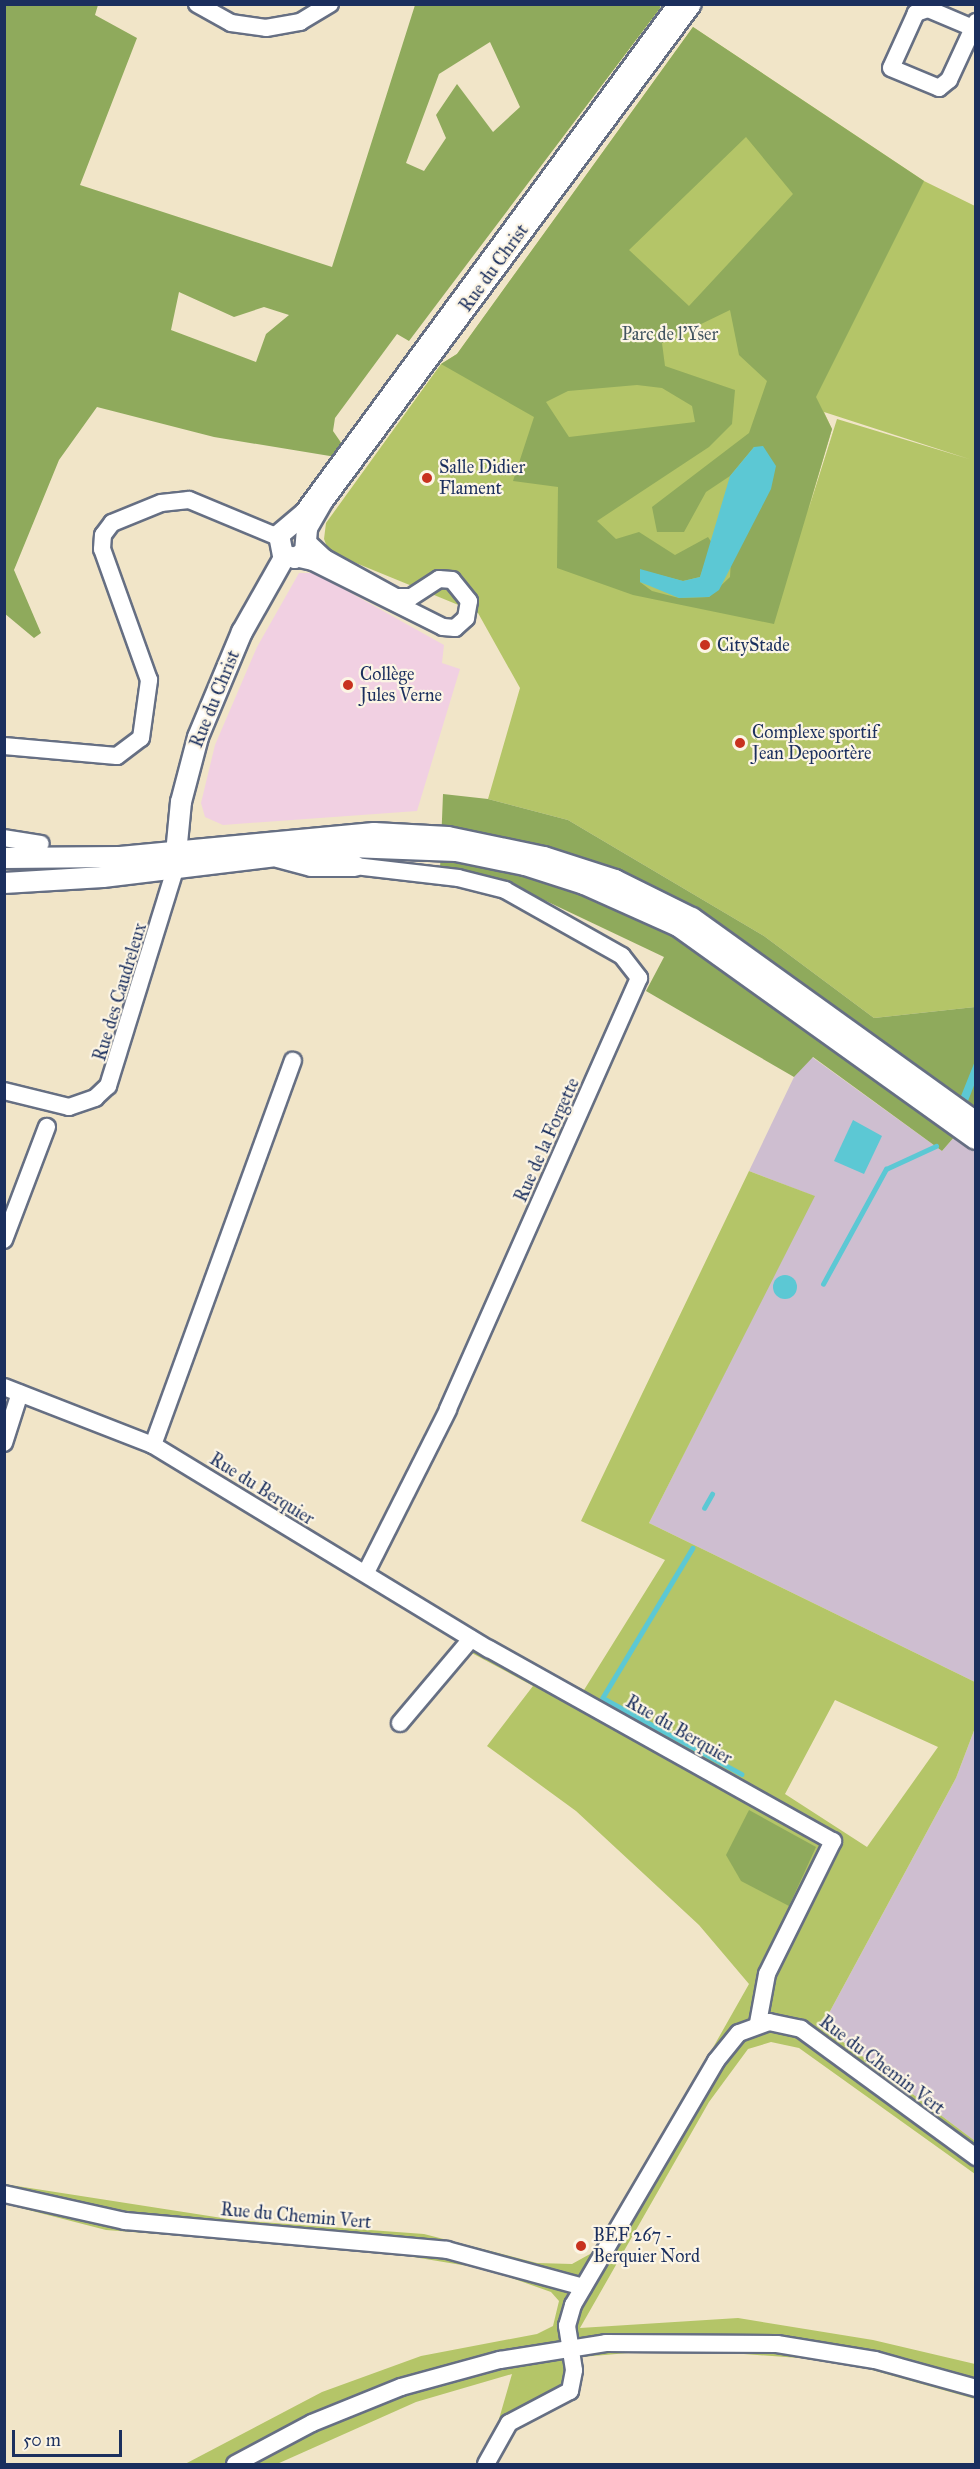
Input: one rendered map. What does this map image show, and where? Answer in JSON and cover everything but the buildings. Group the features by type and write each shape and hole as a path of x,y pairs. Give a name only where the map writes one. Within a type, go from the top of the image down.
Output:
{"street":[{"path":"197,4 231,23 266,28 300,22 330,4"},
{"name":"Rue du Christ","path":"283,532 305,513 679,4"},
{"name":"Rue du Christ","path":"175,860 198,737 242,632 290,557 308,539 312,518 336,482 691,4"},
{"path":"928,9 974,25 949,80 939,88 891,68 916,13 928,9"},
{"path":"4,746 117,756 141,738 149,680 102,549 103,535 112,523 161,503 189,500 308,539 325,558 396,597 411,597 439,579 452,580 469,601 466,618 456,628 443,627 313,562 290,557 283,532"},
{"path":"374,833 389,847"},
{"path":"4,883 374,833 424,834 544,856 670,905 733,944 950,1113 975,1139"},
{"path":"387,868 391,841 424,834"},
{"path":"4,838 41,844"},
{"path":"4,858 175,860 389,847 456,851 525,865 662,916 731,960 950,1113 975,1122"},
{"path":"273,855 310,866 355,866"},
{"name":"Rue des Caudreleux","path":"4,1090 69,1107 95,1098 113,1080 175,860"},
{"name":"Rue de la Forgette","path":"355,866 387,868 505,890 595,939 634,966 638,986 448,1410 366,1572"},
{"path":"153,1445 292,1061"},
{"path":"4,1240 47,1127"},
{"name":"Rue du Berquier","path":"4,1387 153,1445 366,1572 471,1639 833,1841 767,1974 758,2023"},
{"path":"4,1443 20,1393"},
{"path":"400,1723 471,1639"},
{"name":"Rue du Chemin Vert","path":"758,2023 780,2022 801,2030 974,2153"},
{"path":"486,2464 509,2423 570,2391 574,2378 567,2326 583,2287 716,2061 733,2038 758,2023"},
{"name":"Rue du Chemin Vert","path":"4,2194 125,2221 447,2250 583,2287"},
{"path":"235,2464 312,2423 401,2387 481,2364 569,2348 686,2339 777,2344 875,2360 975,2388"}],"shaded area":[{"name":"Collège Jules Verne","path":"299,573 315,573 444,645 442,663 460,669 417,811 223,825 205,817 201,803 215,745 257,647"},
{"path":"812,1057 942,1151 975,1113 975,1682 649,1523 814,1196 749,1171 794,1077"},
{"path":"975,1728 975,2141 822,2026 956,1778"}],"green space":[{"path":"657,4 661,7 409,341 397,334 335,418 333,431 342,444 336,457 214,437 97,407 59,460 14,570 41,633 34,638 4,613 5,5 98,5 95,15 137,38 80,185 332,267 415,5","holes":["490,42 520,107 493,132 457,84 436,115 446,138 424,171 406,163 439,74","179,292 234,317 264,307 289,315 266,334 256,362 171,330"]},
{"path":"693,27 924,181 975,206 975,1007 874,1018 764,936 568,820 488,799 520,688 478,613 329,552 324,539 326,523 441,364 457,354","holes":["824,412 969,459 837,419 808,511 832,429"]},
{"name":"Parc de l'Yser","path":"693,27 924,181 816,397 832,429 774,624 633,595 557,568 558,487 513,481 534,417 441,364 457,354","holes":["746,137 793,194 689,306 629,250","730,310 739,355 767,381 749,433 652,507 657,532 684,532 706,492 730,476 754,447 762,506 731,560 730,577 709,597 679,598 652,591 640,582 640,570 683,581 700,577 712,543 708,537 675,555 639,532 616,539 597,521 709,447 732,424 735,390 665,366 662,343","637,385 662,388 692,406 695,422 569,437 546,402 568,391"]},
{"path":"443,794 488,799 568,820 764,936 874,1018 975,1007 975,1113 942,1151 813,1057 794,1077 646,991 664,957 546,901 440,869"},
{"path":"749,1171 815,1196 649,1523 975,1682 975,1728 956,1778 822,2026 975,2141 975,2174 799,2048 771,2042 748,2049 709,2102 580,2328 738,2318 873,2340 975,2364 975,2399 840,2361 675,2349 581,2357 577,2396 511,2430 499,2419 512,2374 416,2402 277,2464 185,2464 322,2392 421,2356 537,2334 553,2326 559,2301 551,2292 486,2269 377,2251 106,2230 5,2204 4,2184 235,2220 424,2234 537,2263 572,2264 599,2249 749,1984 699,1925 576,1811 487,1746 533,1686 468,1651 479,1635 584,1690 665,1560 581,1521","holes":["835,1700 938,1747 867,1847 785,1794"]},
{"path":"749,1810 816,1847 789,1906 741,1881 726,1855"}],"water":[{"path":"763,446 776,466 771,489 719,590 709,597 679,598 640,582 640,569 683,581 700,577 730,476 754,447"},
{"path":"975,1061 975,1083 968,1101 961,1096"},
{"path":"853,1120 882,1136 864,1174 834,1161"},
{"path":"785,1275 794,1278 797,1287 794,1296 785,1299 776,1296 773,1287 776,1278"}],"waterway":[{"path":"823,1284 886,1169 936,1146"},
{"path":"704,1508 712,1494"},
{"path":"693,1548 603,1698 742,1774"}],"place":[{"name":"Salle Didier Flament","path":"427,478"},
{"name":"CityStade","path":"705,645"},
{"name":"Collège Jules Verne","path":"348,685"},
{"name":"Complexe sportif Jean Depoortère","path":"740,743"},
{"name":"BEF 267 - Berquier Nord","path":"581,2246"}]}
